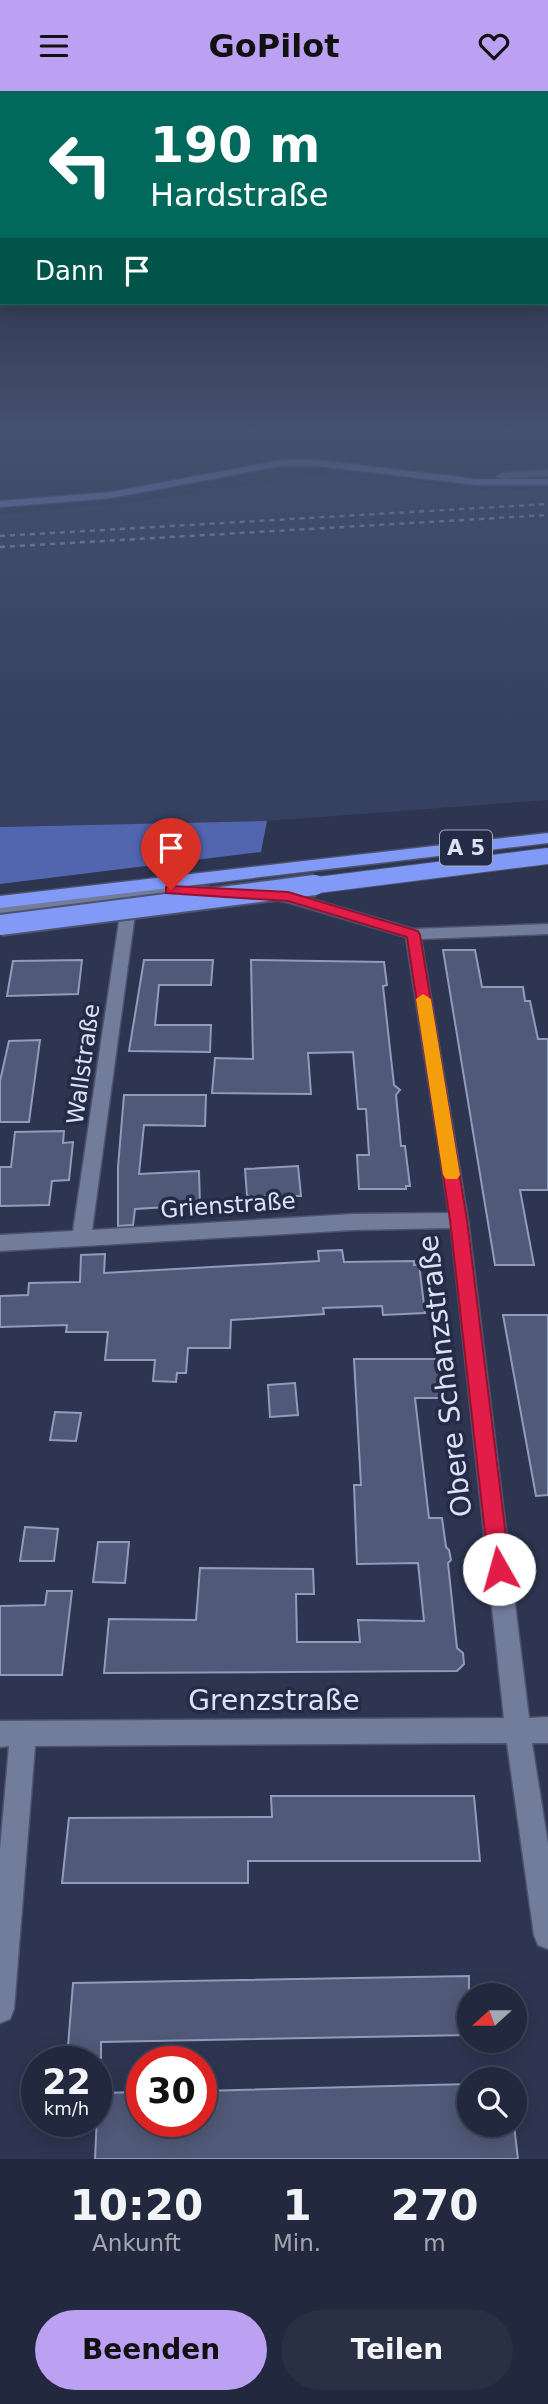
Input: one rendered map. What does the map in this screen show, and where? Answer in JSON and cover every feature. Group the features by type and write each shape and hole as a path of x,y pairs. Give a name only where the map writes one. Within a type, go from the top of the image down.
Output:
{"highway":[{"name":"A 5","path":"0,902 548,838"},
{"name":"A 5","path":"0,925 548,856"}],"street":[{"path":"0,912 171,890 288,897 413,935 548,929"},
{"name":"Wallstraße","path":"81,1239 130,895"},
{"name":"Obere Schanzstraße","path":"413,935 458,1220 518,1730 548,1935"},
{"name":"Grienstraße","path":"0,1244 353,1222 458,1220"},
{"name":"Grenzstraße","path":"12,1734 548,1730"},
{"path":"0,2008 12,1734"}],"shaded area":[{"path":"0,531 548,531 548,800 267,821 0,827"},
{"path":"267,821 261,852 0,884 0,827"}],"building":[{"path":"443,950 475,950 482,987 523,987 525,1001 530,1001 538,1039 548,1039 548,1190 520,1190 534,1265 495,1265"},
{"path":"82,960 78,994 7,996 13,961"},
{"path":"144,960 213,960 211,985 159,985 155,1025 211,1025 210,1052 129,1051"},
{"path":"251,960 384,962 387,985 383,986 394,1085 400,1090 396,1095 401,1146 405,1146 410,1186 406,1186 406,1189 359,1189 357,1155 369,1155 366,1109 358,1109 353,1052 308,1053 311,1094 212,1093 215,1058 253,1059"},
{"path":"40,1040 29,1122 0,1122 0,1081 9,1041"},
{"path":"124,1095 206,1095 205,1126 144,1125 139,1174 199,1171 200,1205 135,1209 133,1225 118,1226 118,1167"},
{"path":"64,1131 63,1143 73,1142 69,1180 52,1181 49,1205 0,1206 0,1167 11,1167 15,1132"},
{"path":"298,1166 301,1196 247,1196 245,1169"},
{"path":"342,1250 344,1262 414,1261 414,1265 419,1264 425,1313 383,1315 382,1306 323,1308 324,1314 231,1320 230,1348 188,1348 186,1373 177,1373 176,1382 153,1381 155,1360 105,1360 108,1332 66,1332 67,1325 0,1327 0,1296 28,1295 29,1283 80,1282 81,1255 105,1254 104,1273 319,1261 318,1251"},
{"path":"503,1315 548,1315 548,1495 536,1496"},
{"path":"354,1359 439,1359 444,1398 415,1398 429,1518 442,1518 446,1547 451,1560 448,1563 457,1648 463,1653 464,1664 457,1671 104,1673 109,1619 196,1620 200,1568 313,1569 314,1594 296,1594 297,1642 360,1642 358,1620 424,1621 418,1563 357,1564 354,1485 361,1485"},
{"path":"295,1383 298,1415 270,1417 268,1385"},
{"path":"55,1412 81,1413 76,1441 50,1440"},
{"path":"25,1527 58,1529 54,1561 20,1561"},
{"path":"98,1542 129,1542 125,1583 93,1582"},
{"path":"47,1591 72,1591 62,1675 0,1675 0,1606 45,1605"},
{"path":"271,1796 474,1796 480,1861 248,1861 248,1883 62,1883 69,1818 272,1817"},
{"path":"469,1976 469,1983 457,1983 457,2035 101,2042 101,2046 68,2046 73,1983"},
{"path":"457,2084 457,2137 515,2137 518,2159 95,2159 96,2137 112,2137 112,2093 126,2092 126,2137 217,2137 217,2091"}],"railway":[{"path":"0,536 94,531"},
{"path":"0,547 282,531"}],"slow traffic":[{"path":"423,999 451,1175"}],"route":[{"path":"171,890 288,897 413,935 458,1220 499,1569"}]}
